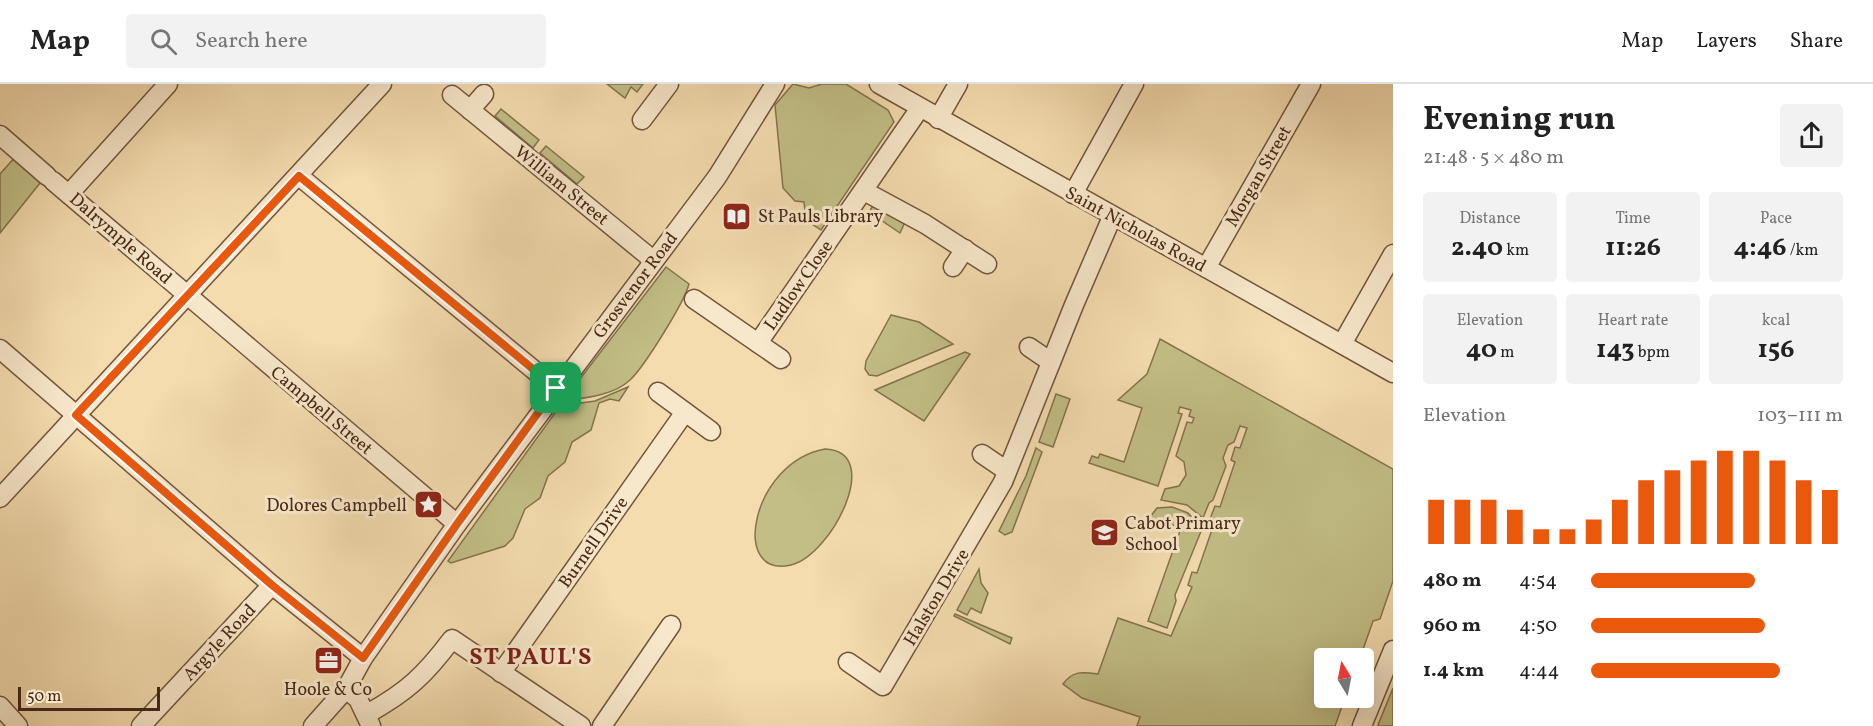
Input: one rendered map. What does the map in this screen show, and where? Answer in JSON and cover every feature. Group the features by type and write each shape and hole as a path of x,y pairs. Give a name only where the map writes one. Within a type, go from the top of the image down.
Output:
{"street":[{"path":"69,194 168,84"},
{"path":"0,498 382,84"},
{"path":"642,120 669,84"},
{"name":"Grosvenor Road","path":"313,726 346,689 363,658 457,524 556,388 717,177 775,84"},
{"name":"Saint Nicholas Road","path":"879,84 1393,373"},
{"path":"938,118 958,84"},
{"path":"1073,194 1134,84"},
{"name":"Morgan Street","path":"1206,268 1311,84"},
{"path":"470,110 484,94"},
{"name":"William Street","path":"452,95 653,260"},
{"name":"Ludlow Close","path":"758,343 920,108"},
{"name":"Dalrymple Road","path":"0,135 188,296"},
{"path":"299,176 556,388"},
{"path":"864,190 930,227 987,264"},
{"name":"Halston Drive","path":"848,662 883,686 974,535 1007,471 1112,217"},
{"path":"953,267 965,249"},
{"path":"1342,344 1393,254"},
{"name":"Campbell Street","path":"188,296 457,524"},
{"name":"Ludlow Close","path":"694,299 781,359"},
{"path":"1029,347 1051,362"},
{"path":"0,349 272,585 363,658"},
{"path":"658,392 711,430"},
{"name":"Burnell Drive","path":"501,673 685,412"},
{"path":"982,454 1007,471"},
{"name":"Argyle Road","path":"141,726 272,585"},
{"path":"602,726 671,625"},
{"path":"346,689 358,699 369,720 427,672 452,639 581,726"},
{"path":"1362,726 1393,650"},
{"path":"0,706 18,726"}],"shaded area":[{"path":"607,84 643,84 637,92 631,87 625,98"},
{"path":"793,84 809,88 822,84 846,84 888,110 894,122 821,230 806,220 804,202 795,201 783,188 775,105"},
{"path":"501,109 539,140 533,148 495,116"},
{"path":"546,146 584,177 577,184 540,153"},
{"path":"16,156 44,178 0,233 0,174"},
{"path":"874,204 905,222 900,233 869,212"},
{"path":"666,267 689,284 672,319 636,373 615,390 563,401"},
{"path":"891,315 919,322 953,344 877,376 869,375 865,369 866,361"},
{"path":"1160,339 1393,469 1393,581 1380,619 1373,621 1364,648 1314,648 1314,708 1341,708 1335,726 1137,726 1140,717 1082,698 1063,684 1075,674 1098,674 1118,618 1171,636 1192,587 1188,585 1192,572 1197,573 1215,521 1210,519 1215,506 1220,507 1235,462 1231,460 1235,447 1240,448 1247,428 1240,426 1234,442 1228,445 1223,458 1226,466 1213,500 1209,503 1203,518 1187,505 1161,500 1165,489 1179,486 1186,475 1184,462 1176,456 1187,422 1192,423 1194,418 1189,416 1191,410 1180,407 1178,413 1182,414 1158,486 1089,463 1092,456 1098,458 1100,454 1124,462 1142,408 1118,400 1147,374"},
{"path":"965,352 970,354 924,421 875,390"},
{"path":"628,387 619,401 610,399 599,403 591,430 572,442 565,462 548,476 540,498 525,509 513,538 505,546 451,563 448,561 560,406 595,401"},
{"path":"1056,394 1070,399 1053,447 1039,442"},
{"path":"1036,448 1042,452 1012,532 1005,535 999,531 1026,476"},
{"path":"825,449 842,454 851,467 851,484 846,504 822,543 806,558 791,565 772,565 760,555 755,538 757,517 766,495 780,475 800,458"},
{"path":"1172,507 1188,513 1202,529 1175,595 1176,601 1167,628 1148,621 1181,528 1150,517 1157,508"},
{"path":"979,569 981,583 988,593 981,613 971,608 967,615 957,610"},
{"path":"955,614 1012,638 1010,644 954,616"},
{"path":"1393,688 1393,726 1378,726 1378,725"}],"place":[{"name":"St Pauls Library","path":"737,216"},
{"name":"Dolores Campbell","path":"428,505"},
{"name":"Cabot Primary School","path":"1104,533"},
{"name":"Hoole & Co","path":"328,660"}],"district":[{"name":"ST PAUL'S","path":"531,656"}],"route":[{"path":"299,176 556,388 363,658 272,585 76,415 299,176"}]}
